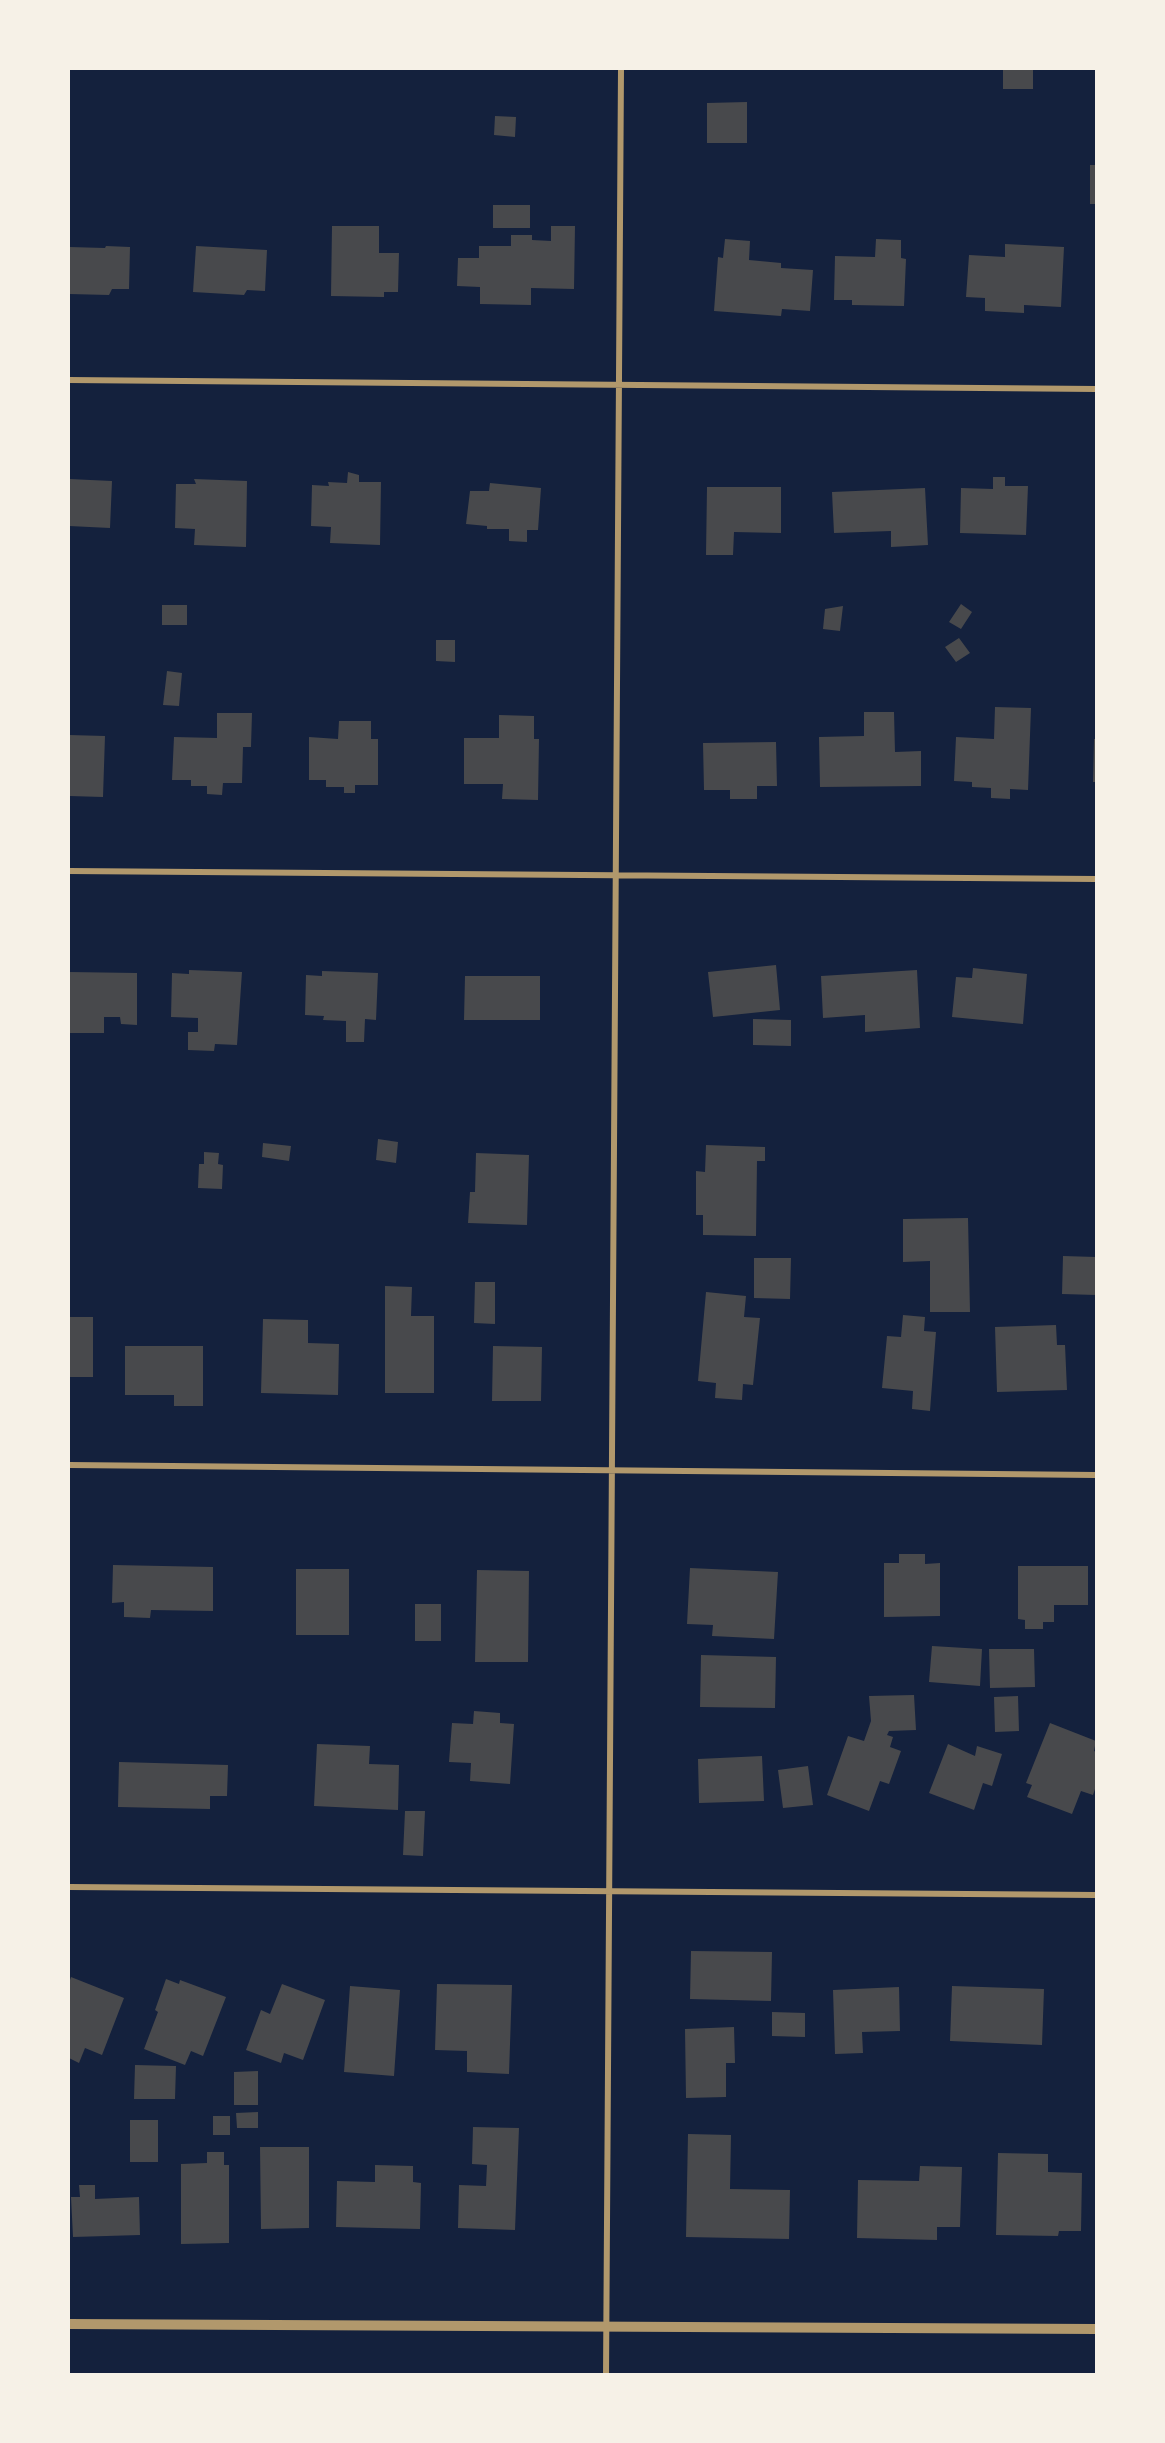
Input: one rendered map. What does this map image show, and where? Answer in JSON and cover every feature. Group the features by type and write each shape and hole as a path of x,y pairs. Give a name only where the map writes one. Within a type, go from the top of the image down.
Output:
{"street":[{"path":"606,2374 621,69"},
{"path":"69,380 618,383 1096,389"},
{"path":"69,871 1096,879"},
{"path":"69,1466 1096,1475"},
{"path":"69,1887 1096,1896"},
{"path":"69,2324 1096,2329"}],"building":[{"path":"1003,69 1033,69 1033,89 1003,89"},
{"path":"747,102 747,143 707,143 707,103"},
{"path":"495,116 516,117 515,137 494,135"},
{"path":"1090,165 1096,165 1096,204 1090,204"},
{"path":"493,205 530,205 530,228 493,228"},
{"path":"332,226 379,226 379,253 399,253 398,292 384,292 384,297 331,296"},
{"path":"551,226 575,226 574,289 531,288 531,305 480,304 480,287 457,286 458,258 479,258 479,246 511,246 511,235 532,235 532,240 551,241"},
{"path":"725,239 750,241 749,260 781,263 781,268 813,270 810,311 782,309 781,316 714,311 718,257 723,258"},
{"path":"876,239 901,240 901,258 906,259 904,306 852,305 852,300 834,300 835,256 875,257"},
{"path":"1005,244 1064,247 1061,307 1024,305 1024,313 985,311 985,298 966,297 969,255 1005,257"},
{"path":"106,246 130,247 129,289 112,289 109,295 69,294 69,247 105,248"},
{"path":"196,246 267,250 265,291 247,290 244,295 193,292"},
{"path":"348,472 359,475 359,482 381,482 380,545 330,543 331,527 311,526 312,485 329,486 328,482 347,483"},
{"path":"993,477 1005,477 1005,486 1028,486 1026,535 960,533 961,488 993,489"},
{"path":"69,479 112,481 110,528 69,526"},
{"path":"194,479 247,481 246,547 194,545 195,529 175,528 176,484 196,484"},
{"path":"490,483 541,488 538,530 527,530 527,542 509,541 509,529 487,529 487,526 466,524 470,491 489,491"},
{"path":"707,487 781,487 781,533 734,532 733,555 706,555"},
{"path":"925,488 928,545 891,547 891,531 834,533 832,492"},
{"path":"961,604 972,612 961,629 949,622"},
{"path":"162,605 187,605 187,625 162,625"},
{"path":"843,606 840,631 823,629 825,609"},
{"path":"959,638 970,653 956,662 945,647"},
{"path":"436,640 455,640 455,662 436,661"},
{"path":"167,671 182,673 179,706 163,705"},
{"path":"995,707 1031,708 1028,790 1010,789 1010,799 991,798 991,788 972,787 972,782 954,781 956,737 994,739"},
{"path":"864,712 894,712 895,752 921,751 921,786 820,787 819,737 864,736"},
{"path":"217,713 252,713 251,747 243,747 242,783 223,783 222,795 207,794 207,786 191,786 191,780 172,780 174,737 217,738"},
{"path":"499,715 534,716 534,739 539,739 538,800 502,799 503,784 464,784 464,738 499,738"},
{"path":"339,721 371,721 371,739 378,739 378,785 355,785 355,793 344,793 344,787 326,787 326,780 309,780 309,737 338,739"},
{"path":"69,735 105,736 103,797 69,796"},
{"path":"1094,739 1096,739 1096,782 1093,782"},
{"path":"776,742 777,786 757,786 757,799 730,799 730,790 704,790 703,743"},
{"path":"776,965 780,1010 713,1017 708,972"},
{"path":"973,968 1027,974 1023,1024 952,1017 956,977 972,978"},
{"path":"189,970 242,972 237,1045 215,1044 214,1051 188,1050 188,1032 198,1032 198,1018 171,1017 172,973 189,974"},
{"path":"917,970 920,1028 865,1032 865,1015 823,1018 821,976"},
{"path":"322,971 378,973 376,1020 365,1019 364,1042 346,1042 346,1021 323,1020 324,1016 305,1015 306,975 322,976"},
{"path":"69,972 137,973 137,1025 121,1024 120,1017 104,1017 104,1033 69,1033"},
{"path":"465,976 540,976 540,1020 464,1020"},
{"path":"753,1019 791,1020 791,1046 753,1045"},
{"path":"378,1139 398,1142 396,1163 376,1160"},
{"path":"263,1143 291,1146 289,1161 262,1157"},
{"path":"706,1145 765,1147 765,1161 757,1161 756,1236 703,1235 703,1215 696,1215 696,1171 705,1172"},
{"path":"204,1152 219,1153 218,1164 223,1165 222,1189 198,1188 199,1164 204,1164"},
{"path":"476,1153 529,1155 527,1225 468,1223 470,1192 475,1192"},
{"path":"968,1218 970,1312 930,1312 930,1261 903,1262 903,1219"},
{"path":"1063,1256 1096,1257 1096,1295 1062,1294"},
{"path":"754,1258 791,1258 790,1299 754,1298"},
{"path":"475,1282 495,1282 495,1324 474,1323"},
{"path":"385,1286 412,1287 411,1316 434,1316 434,1393 385,1393"},
{"path":"706,1292 746,1296 744,1317 760,1318 753,1385 743,1384 742,1400 715,1398 716,1383 698,1381"},
{"path":"903,1315 925,1317 924,1331 936,1332 930,1411 912,1409 913,1391 882,1388 887,1336 901,1337"},
{"path":"69,1317 93,1317 93,1377 69,1377"},
{"path":"263,1319 308,1320 308,1343 339,1344 338,1395 261,1393"},
{"path":"1056,1325 1057,1345 1065,1345 1067,1390 997,1392 995,1327"},
{"path":"125,1346 203,1346 203,1406 174,1406 174,1395 125,1395"},
{"path":"493,1346 542,1347 541,1401 492,1401"},
{"path":"899,1554 925,1554 925,1564 940,1563 940,1616 884,1617 884,1563 899,1563"},
{"path":"113,1565 213,1567 213,1611 151,1610 150,1618 124,1617 124,1602 112,1603"},
{"path":"1018,1566 1088,1566 1088,1605 1054,1605 1054,1622 1043,1622 1043,1629 1025,1629 1025,1620 1018,1619"},
{"path":"690,1568 778,1572 774,1639 712,1636 713,1625 687,1624"},
{"path":"296,1569 349,1569 349,1635 296,1635"},
{"path":"477,1570 529,1571 528,1662 475,1662"},
{"path":"415,1604 441,1604 441,1641 415,1641"},
{"path":"932,1646 982,1649 980,1686 929,1682"},
{"path":"989,1649 1034,1649 1035,1687 990,1688"},
{"path":"701,1655 776,1657 775,1708 700,1707"},
{"path":"914,1695 916,1730 889,1731 887,1735 893,1737 890,1747 901,1751 889,1784 880,1781 869,1811 827,1795 848,1736 864,1741 871,1721 869,1696"},
{"path":"1018,1696 1019,1731 995,1732 994,1697"},
{"path":"474,1711 500,1713 500,1723 514,1724 510,1784 470,1781 471,1763 449,1762 452,1723 473,1724"},
{"path":"1050,1723 1096,1741 1094,1751 1096,1752 1096,1786 1093,1795 1081,1791 1072,1814 1027,1797 1032,1785 1026,1783"},
{"path":"317,1744 370,1746 369,1764 399,1765 398,1810 314,1806"},
{"path":"948,1744 975,1756 977,1746 1002,1754 992,1786 983,1783 974,1810 929,1793"},
{"path":"762,1756 764,1801 699,1803 698,1759"},
{"path":"119,1762 228,1765 227,1796 210,1796 210,1809 118,1807"},
{"path":"808,1766 813,1805 783,1808 778,1770"},
{"path":"405,1811 425,1811 423,1856 403,1855"},
{"path":"691,1951 772,1952 771,2001 690,1999"},
{"path":"71,1977 124,1998 102,2055 85,2048 79,2063 69,2058 69,1983"},
{"path":"166,1979 179,1984 180,1980 226,1997 203,2056 191,2051 185,2065 144,2049 158,2012 155,2010"},
{"path":"282,1984 325,2000 303,2060 284,2053 281,2063 246,2050 261,2010 270,2014"},
{"path":"437,1984 512,1985 509,2074 467,2072 467,2051 435,2050"},
{"path":"350,1986 400,1990 394,2076 344,2072"},
{"path":"952,1986 1044,1989 1042,2045 950,2041"},
{"path":"899,1987 900,2031 862,2032 863,2053 835,2054 833,1990"},
{"path":"772,2012 805,2013 805,2037 772,2036"},
{"path":"734,2027 735,2063 726,2063 726,2097 686,2098 685,2029"},
{"path":"135,2065 176,2066 175,2099 134,2099"},
{"path":"258,2071 258,2105 234,2105 234,2072"},
{"path":"258,2112 258,2128 237,2128 236,2113"},
{"path":"213,2116 230,2116 230,2135 213,2135"},
{"path":"130,2120 158,2120 158,2162 130,2162"},
{"path":"473,2127 519,2128 515,2230 458,2228 459,2185 486,2186 487,2165 472,2164"},
{"path":"688,2134 731,2135 730,2189 790,2190 789,2239 686,2237"},
{"path":"260,2147 309,2147 309,2228 261,2229"},
{"path":"207,2152 224,2152 224,2165 229,2165 229,2243 181,2244 181,2164 207,2163"},
{"path":"998,2153 1048,2154 1048,2172 1082,2173 1081,2231 1059,2231 1058,2236 996,2235"},
{"path":"375,2165 413,2166 413,2182 421,2183 420,2229 336,2227 337,2181 375,2182"},
{"path":"920,2166 962,2167 960,2227 937,2227 937,2240 857,2238 858,2180 919,2181"},
{"path":"79,2185 95,2185 95,2199 139,2197 140,2235 73,2237 71,2197 80,2197"}]}
